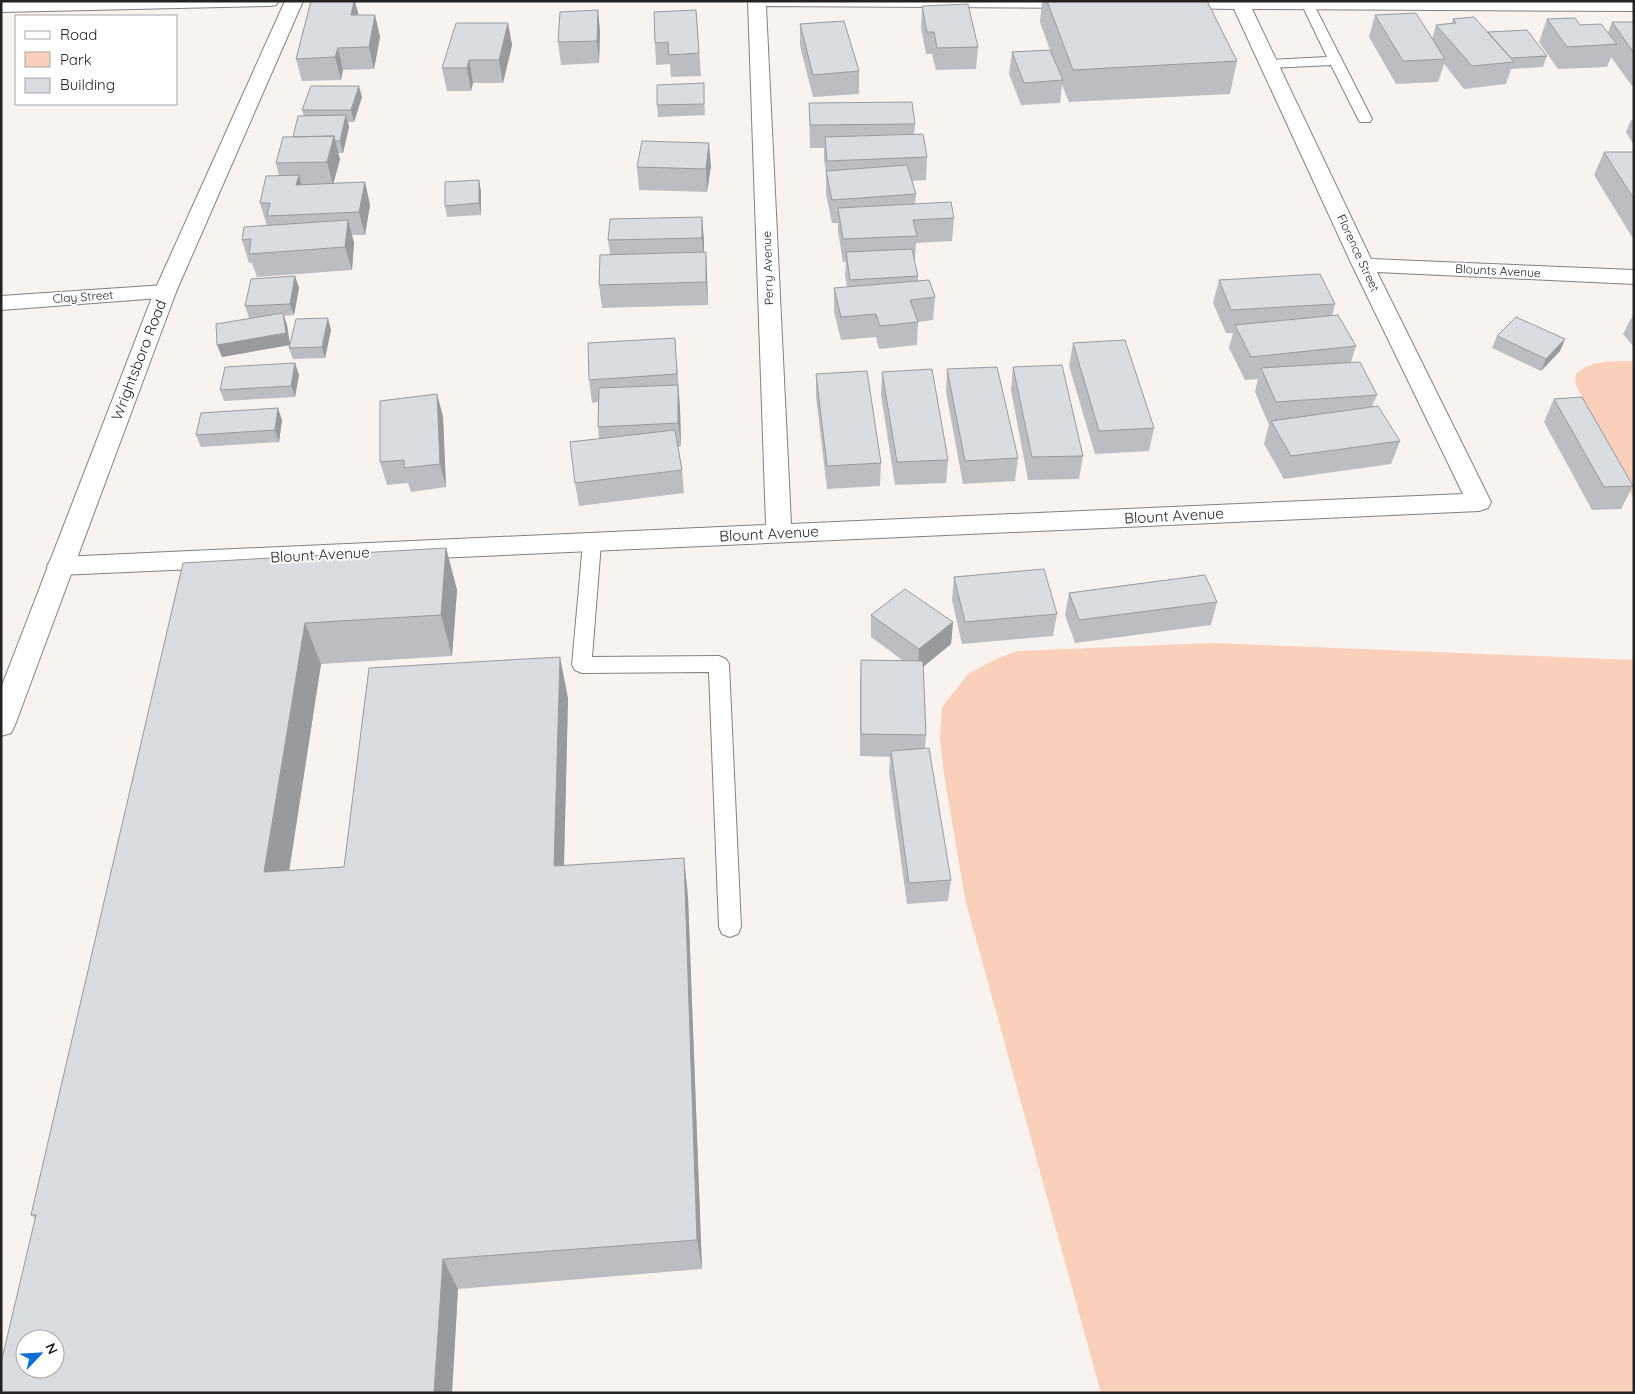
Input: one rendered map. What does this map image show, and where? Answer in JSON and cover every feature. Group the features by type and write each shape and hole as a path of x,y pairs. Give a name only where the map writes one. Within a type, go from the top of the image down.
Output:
{"street":[{"path":"13,5 270,1"},
{"name":"Wrightsboro Road","path":"1,725 165,292 294,1"},
{"name":"Perry Avenue","path":"757,1 779,534"},
{"path":"768,1 1100,3"},
{"path":"1150,3 1345,2 1634,6"},
{"name":"Florence Street","path":"1240,3 1363,265 1479,502"},
{"name":"Blounts Avenue","path":"1363,265 1634,277"},
{"name":"Clay Street","path":"1,303 165,292"},
{"name":"Blount Avenue","path":"60,566 1479,502"}],"lane":[{"path":"1307,3 1365,119"},
{"path":"1268,64 1336,61"},
{"path":"592,543 582,665 719,664 730,927"}],"green space":[{"path":"1634,361 1634,500 1575,383 1576,374 1589,366 1603,362"},
{"path":"1213,643 1634,660 1634,1393 1101,1393 965,899 944,775 940,739 942,707 968,674 994,660 1017,651"}],"building":[{"path":"311,1 354,1 351,15 375,15 369,47 338,48 335,57 296,59"},
{"path":"1047,1 1207,1 1237,61 1073,70"},
{"path":"968,4 978,47 937,48 934,32 927,32 922,6"},
{"path":"598,10 597,41 558,42 560,12"},
{"path":"696,10 699,53 669,55 668,42 655,43 654,12"},
{"path":"1416,13 1445,59 1403,61 1375,15"},
{"path":"1474,17 1514,62 1472,66 1436,25 1456,23 1453,19"},
{"path":"1575,18 1580,25 1601,24 1617,44 1567,47 1547,19"},
{"path":"844,21 859,71 813,75 800,24"},
{"path":"1612,22 1634,22 1634,53"},
{"path":"456,23 508,23 499,60 469,60 467,68 442,68"},
{"path":"1527,30 1547,56 1511,58 1488,32"},
{"path":"1050,50 1063,80 1024,83 1012,52"},
{"path":"704,83 704,104 657,105 657,85"},
{"path":"311,86 359,86 351,110 302,110"},
{"path":"912,102 915,124 810,125 809,103"},
{"path":"346,115 340,141 335,141 334,136 293,137 298,116"},
{"path":"923,134 927,157 827,161 825,137"},
{"path":"334,136 327,162 276,163 283,137"},
{"path":"642,141 709,143 706,169 637,167"},
{"path":"1604,152 1634,152 1634,199"},
{"path":"907,165 916,194 832,200 826,171"},
{"path":"299,175 296,185 365,182 359,212 267,216 270,203 260,203 266,176"},
{"path":"479,180 479,203 445,206 445,182"},
{"path":"951,202 954,218 913,220 917,236 843,239 838,208"},
{"path":"702,217 702,238 608,240 610,219"},
{"path":"348,220 345,247 249,254 251,239 242,240 244,227"},
{"path":"912,249 918,276 850,280 846,252"},
{"path":"706,252 706,282 599,285 600,255"},
{"path":"1320,274 1335,304 1231,310 1219,280"},
{"path":"295,276 290,304 245,306 251,279"},
{"path":"929,280 935,297 910,300 918,322 880,326 876,314 841,317 834,288"},
{"path":"283,313 286,333 217,345 216,324"},
{"path":"1338,315 1356,346 1251,357 1235,325"},
{"path":"1516,317 1565,339 1546,359 1497,336"},
{"path":"328,318 322,347 289,348 296,319"},
{"path":"675,338 677,374 589,380 588,343"},
{"path":"1125,340 1154,428 1099,431 1073,343"},
{"path":"1360,362 1377,395 1276,402 1261,368"},
{"path":"295,363 291,386 220,390 225,367"},
{"path":"1062,365 1083,456 1032,457 1013,367"},
{"path":"997,367 1018,458 965,461 947,369"},
{"path":"932,369 948,460 897,462 882,372"},
{"path":"867,371 881,463 827,466 816,374"},
{"path":"678,385 678,423 598,427 599,388"},
{"path":"437,394 440,464 404,468 404,460 380,462 380,401"},
{"path":"1582,397 1633,486 1604,487 1554,399"},
{"path":"1378,406 1400,441 1291,456 1271,421"},
{"path":"278,408 275,430 196,435 201,413"},
{"path":"675,430 682,470 575,483 570,442"},
{"path":"446,548 441,615 305,623 264,872 344,867 369,668 560,657 554,866 684,858 697,1240 443,1259 434,1393 1,1393 1,1363 36,1215 31,1215 183,563"},
{"path":"1044,569 1057,614 965,622 954,577"},
{"path":"1205,575 1217,602 1079,620 1069,593"},
{"path":"905,589 953,622 919,649 871,615"},
{"path":"861,660 923,661 926,735 861,734"},
{"path":"929,748 951,880 909,883 891,751"}]}
